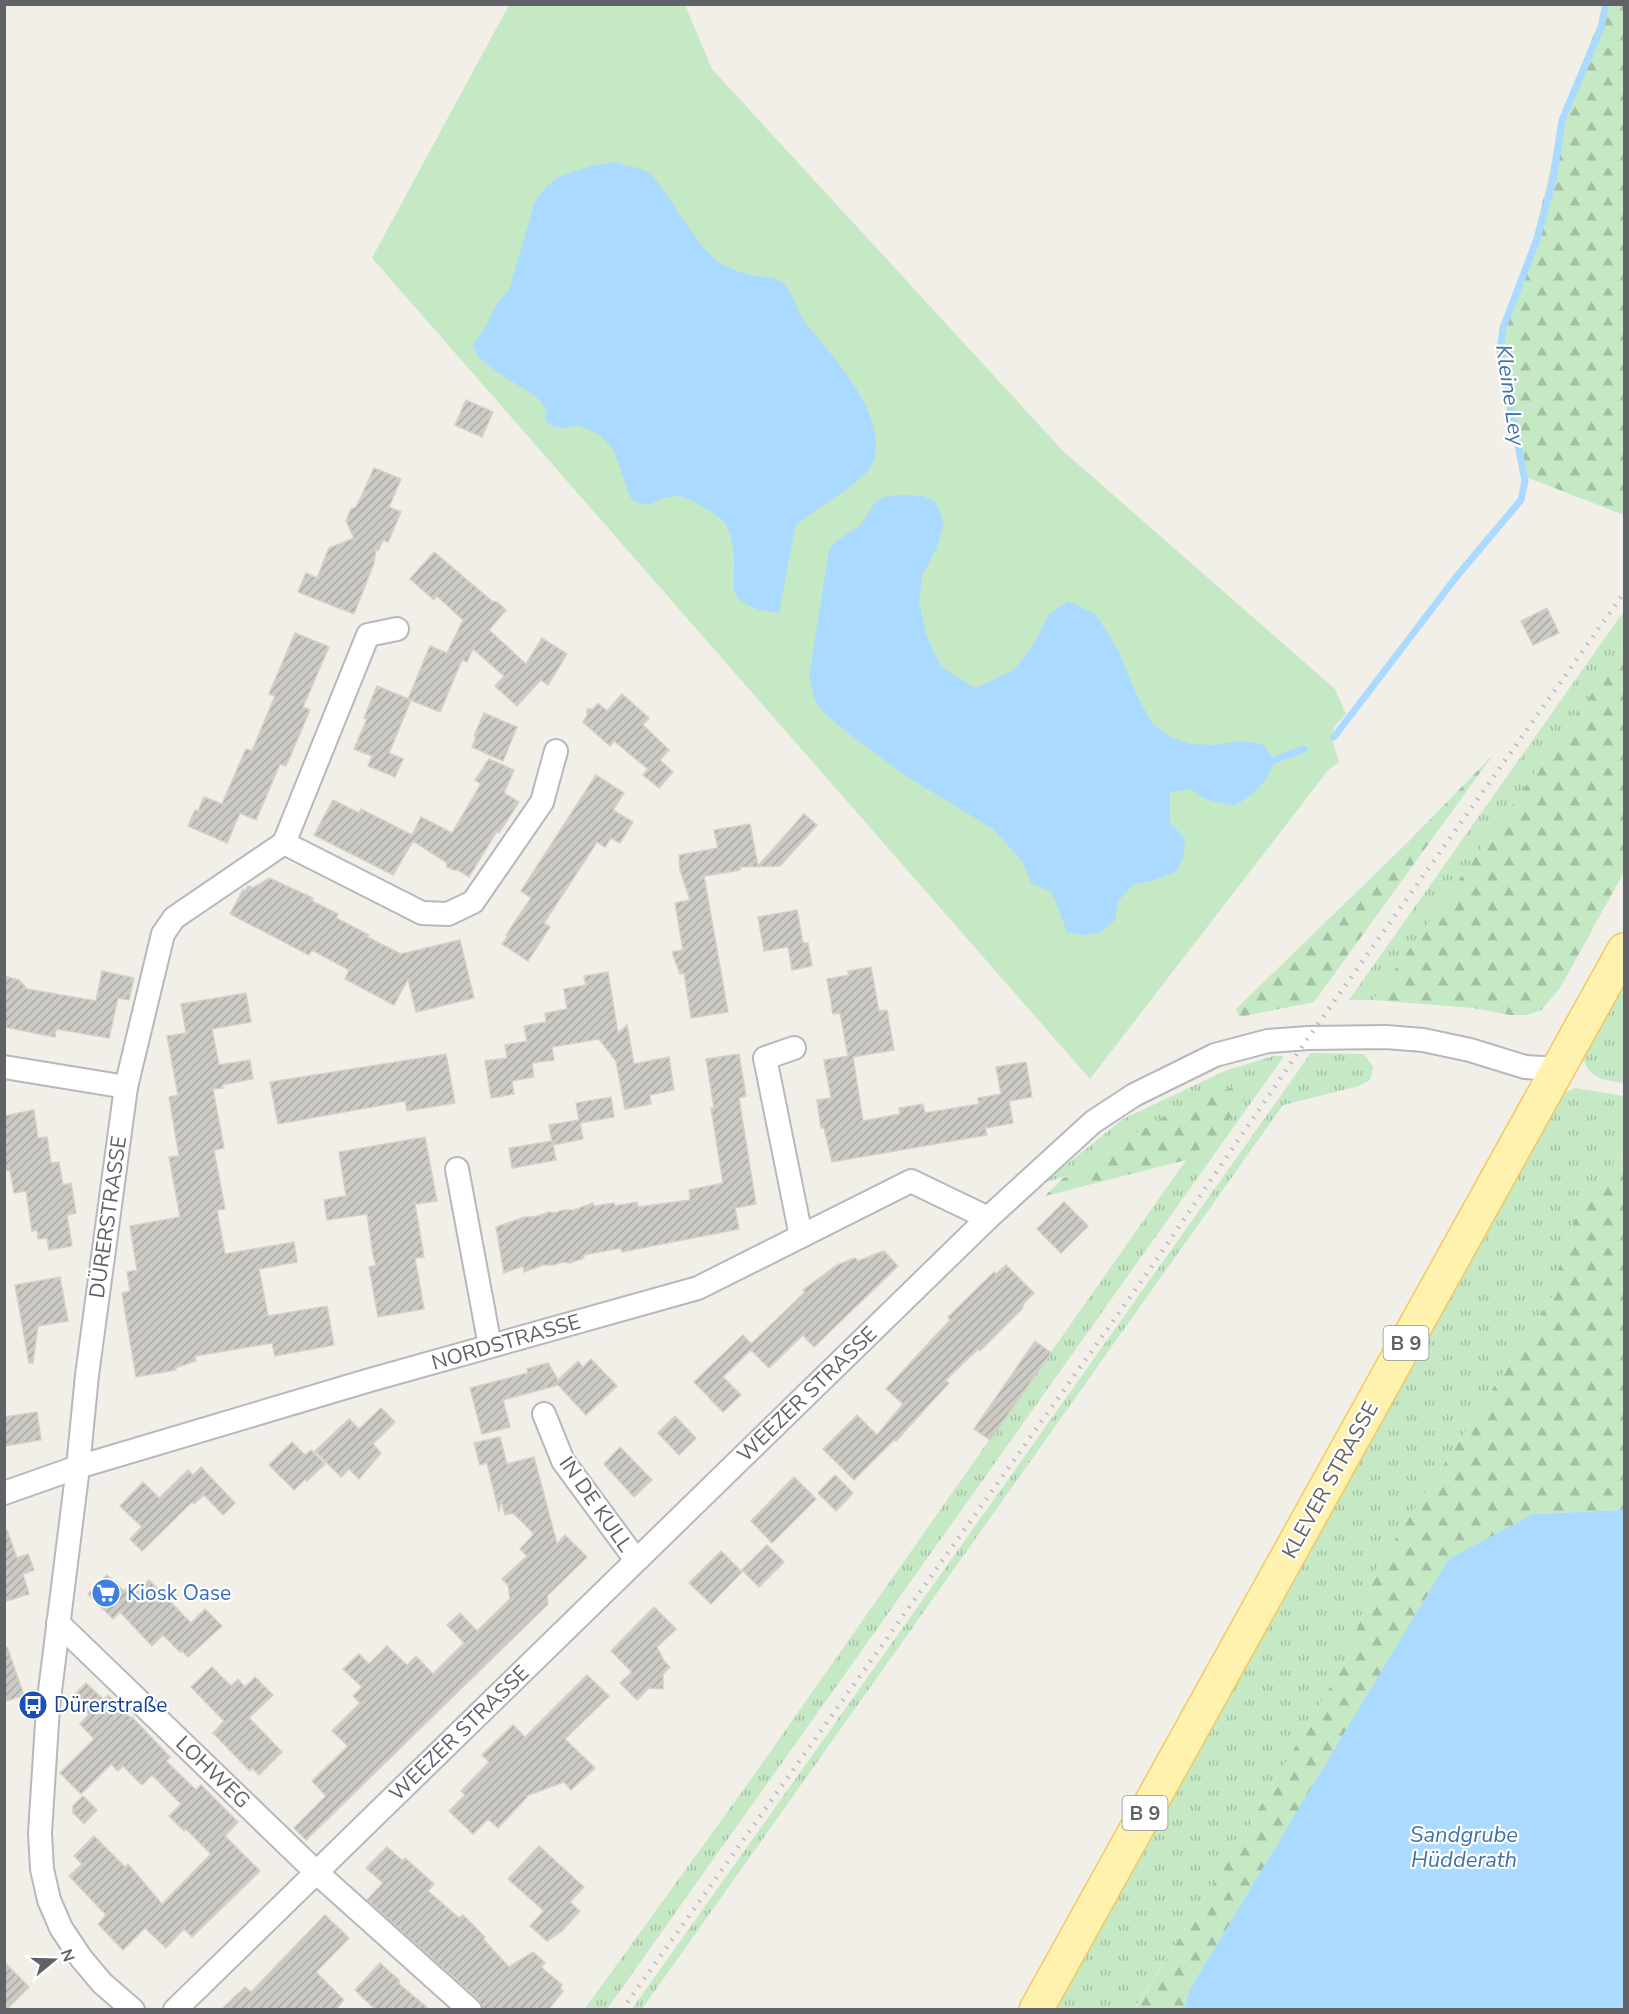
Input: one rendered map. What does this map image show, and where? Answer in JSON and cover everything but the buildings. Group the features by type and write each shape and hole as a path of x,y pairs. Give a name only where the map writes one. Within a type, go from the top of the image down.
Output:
{"main road":[{"name":"KLEVER STRASSE","path":"1036,2010 1624,950"}],"street":[{"path":"397,629 368,635 284,843 422,913 448,915 473,902 542,802 556,750"},
{"name":"DÜRERSTRASSE","path":"133,2010 102,1983 81,1958 61,1928 49,1900 42,1869 40,1833 48,1707 87,1375 126,1087 163,934 174,918 284,843"},
{"name":"WEEZER STRASSE","path":"175,2010 988,1218 1093,1122 1134,1095 1215,1056 1268,1041 1386,1037 1423,1040 1470,1050 1525,1067 1558,1069"},
{"path":"794,1048 765,1058 801,1236"},
{"path":"4,1067 126,1087"},
{"path":"457,1169 490,1346"},
{"name":"NORDSTRASSE","path":"4,1493 78,1467 490,1346 698,1288 911,1181 988,1218"},
{"name":"IN DE KULL","path":"544,1414 563,1461 636,1560"},
{"name":"LOHWEG","path":"58,1623 316,1872 470,2010"}],"green space":[{"path":"509,5 685,5 712,69 1063,451 1335,689 1346,714 1335,726 1331,736 1339,762 1329,769 1090,1079 372,258"},
{"path":"1603,5 1624,5 1624,515 1521,475 1499,372 1497,348 1501,327 1533,241 1560,118 1598,24"},
{"path":"1624,611 1624,644 1595,689 1373,1000 1349,1000"},
{"path":"1624,644 1624,872 1560,988 1541,1010 1527,1015 1373,1000 1595,689"},
{"path":"1492,756 1314,1002 1239,1017 1236,1009 1407,843"},
{"path":"1624,978 1624,1083 1593,1074 1588,1070 1583,1056"},
{"path":"1311,1053 1364,1054 1373,1067 1370,1080 1359,1086 1283,1105 642,2009 632,2009"},
{"path":"1274,1056 1284,1056 607,2009 584,2010 749,1782 1186,1160 1217,1136 1257,1079 1210,1095 1168,1114 1126,1139 1084,1172 1045,1182 1123,1119 1227,1070"},
{"path":"1259,1078 1217,1136 1186,1160 1045,1196 1063,1178 1084,1172 1126,1139 1168,1114 1210,1095"},
{"path":"1575,1088 1624,1096 1624,1153 1591,1185 1566,1240 1552,1297 1376,1569 1349,1655 1227,1863 1134,2009 1053,2010 1560,1098 1564,1093"},
{"path":"1624,1153 1624,1510 1533,1514 1189,1991 1184,2009 1134,2010 1227,1863 1349,1655 1376,1569 1552,1297 1566,1240 1591,1185"}],"water":[{"path":"614,162 641,169 651,175 702,246 719,262 739,272 771,278 783,283 802,318 854,386 865,404 872,423 876,441 874,460 869,469 851,486 795,527 779,613 745,604 736,594 732,542 723,521 701,505 681,496 669,497 648,505 637,502 630,497 614,450 600,435 579,425 562,428 552,426 545,420 547,411 538,399 482,360 473,345 486,326 497,303 509,290 535,201 558,177 594,165"},
{"path":"923,496 936,502 944,524 936,549 922,576 919,602 926,634 941,667 975,688 1014,670 1033,645 1049,614 1068,601 1095,614 1118,650 1138,698 1153,724 1170,737 1191,744 1211,745 1241,741 1263,744 1274,760 1268,776 1259,788 1234,806 1205,799 1191,789 1170,792 1170,823 1185,839 1183,857 1176,872 1134,884 1118,901 1115,920 1100,933 1083,935 1067,932 1052,892 1031,883 1023,862 993,829 903,774 825,714 815,700 809,677 829,551 836,541 861,525 874,504 883,497"},
{"name":"Sandgrube Hüdderath","path":"1624,1510 1624,2009 1184,2009 1189,1991 1449,1559 1533,1514"}],"waterway":[{"name":"Kleine Ley","path":"1334,737 1457,576 1521,500 1525,481 1500,351 1503,328 1537,239 1553,180 1562,120 1601,28 1606,4"},
{"name":"Kleine Ley","path":"1274,760 1304,749"}],"railway":[{"path":"622,2010 1148,1272 1308,1038 1624,593"}],"place":[{"name":"Kiosk Oase","path":"106,1593"},
{"name":"Dürerstraße","path":"33,1705"}]}
